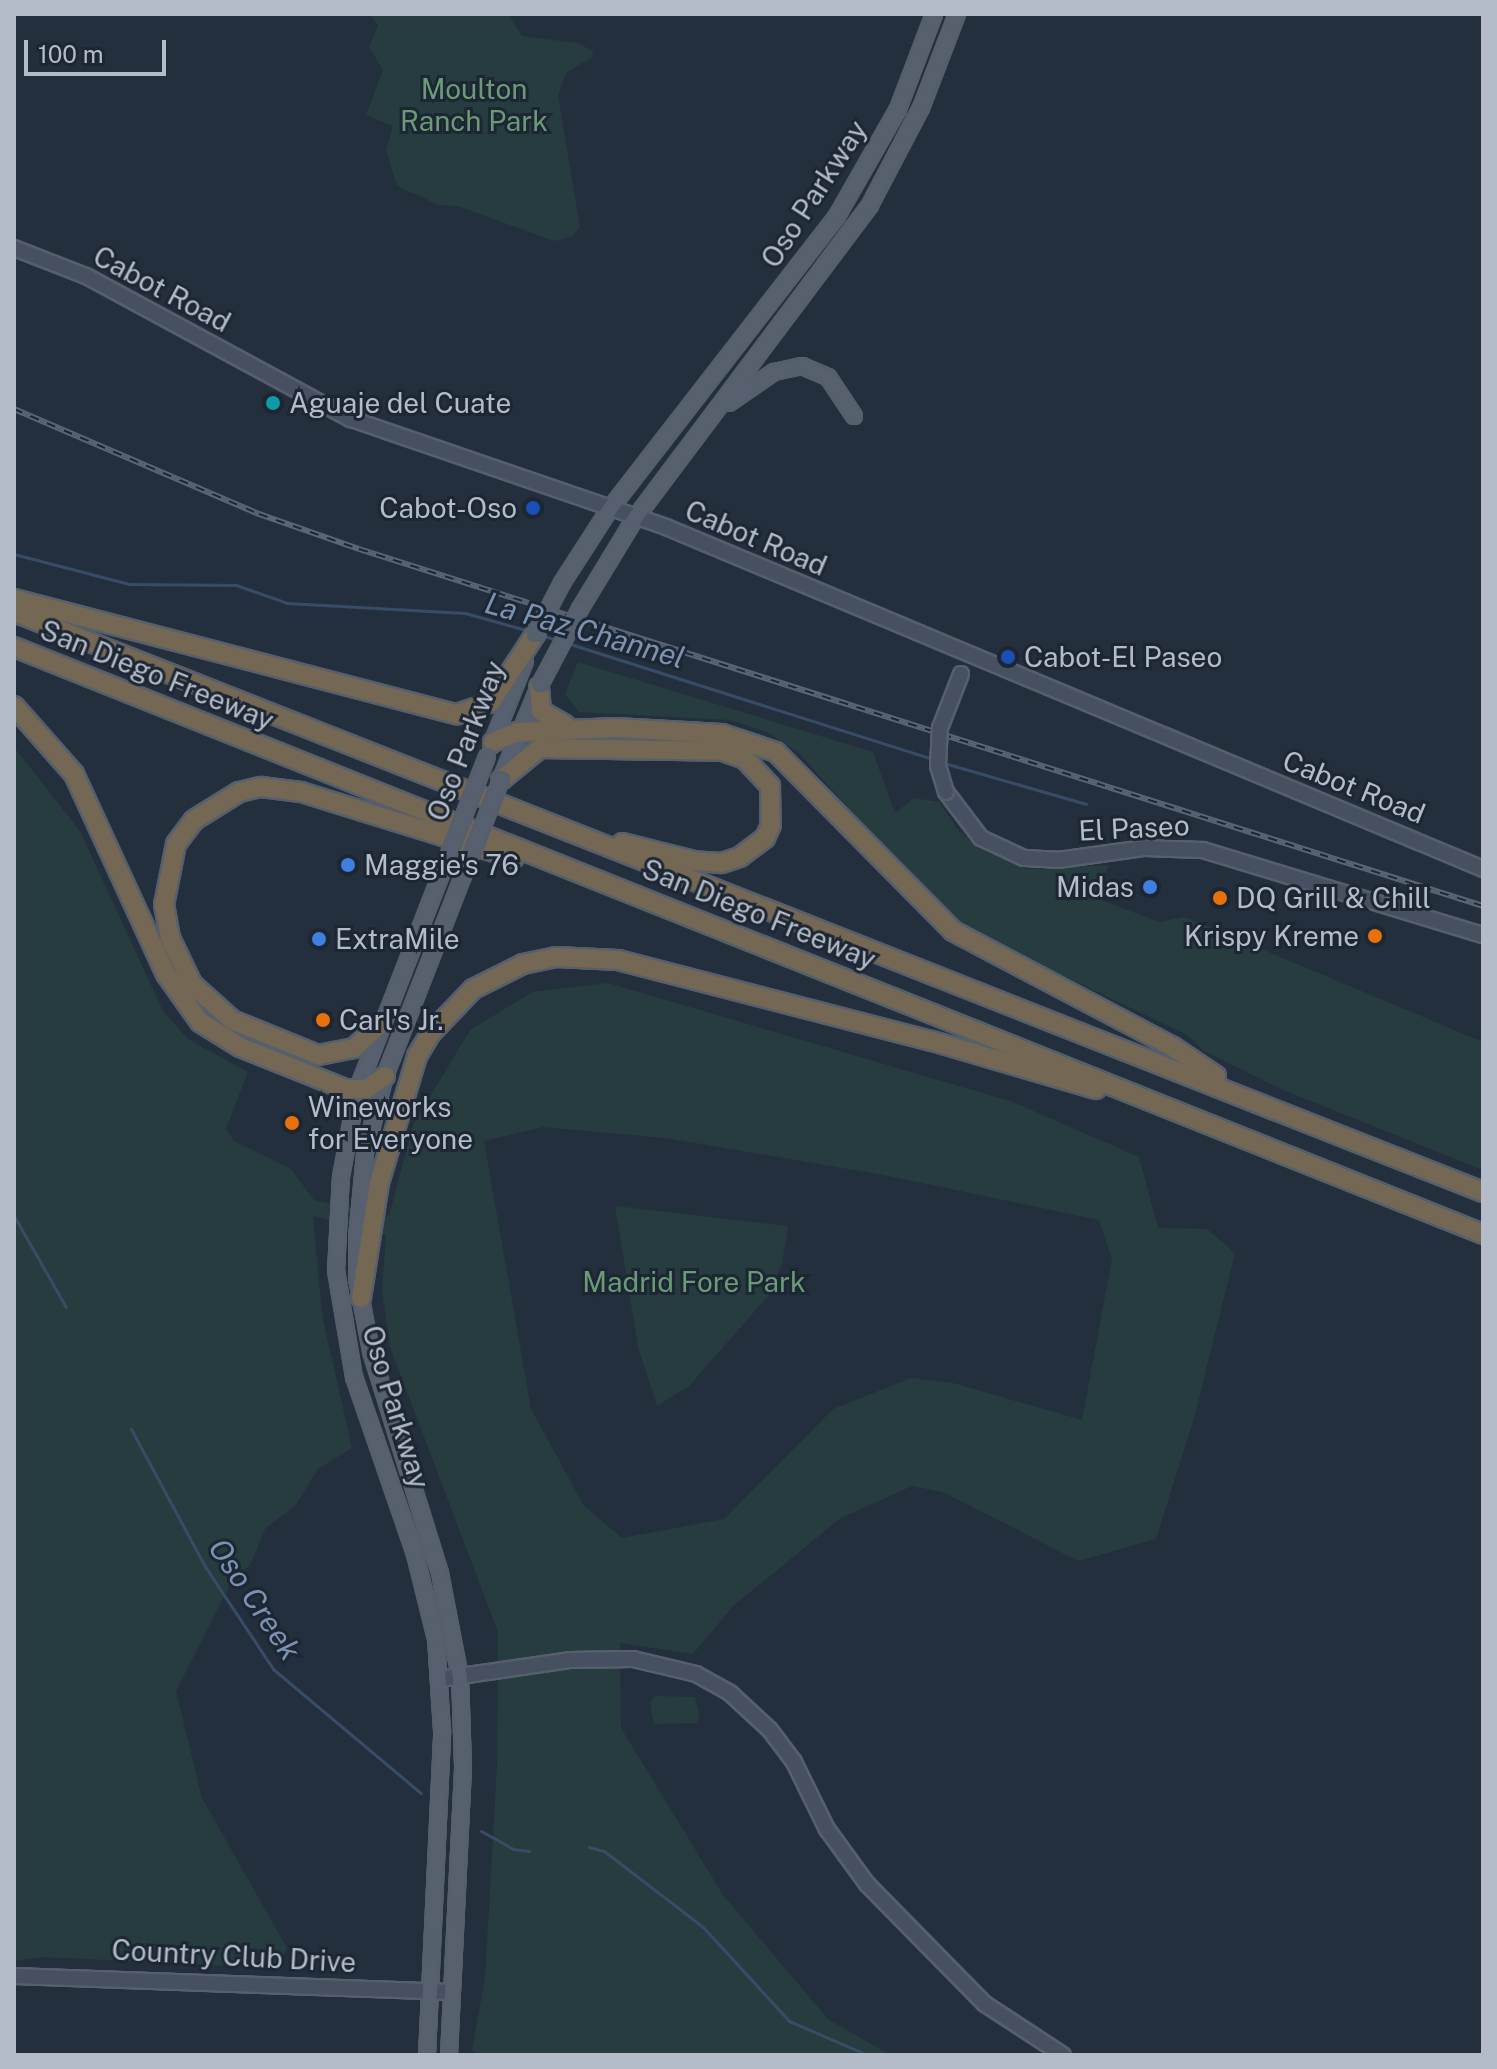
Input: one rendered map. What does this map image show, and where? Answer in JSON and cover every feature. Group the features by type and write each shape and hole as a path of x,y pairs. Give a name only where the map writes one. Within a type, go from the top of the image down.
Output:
{"highway":[{"path":"14,599 457,714 491,702 516,675 536,633"},
{"name":"San Diego Freeway","path":"14,612 930,978 1238,1092 1483,1192"},
{"name":"San Diego Freeway","path":"14,647 1483,1234"},
{"path":"540,685 545,717 575,728"},
{"path":"14,706 54,747 86,795 166,974 200,1022 240,1047 357,1091 385,1076"},
{"path":"490,749 518,732 575,728 722,734 776,752 953,931 1173,1047 1238,1092"},
{"path":"506,771 540,748 723,751 745,759 762,775 774,799 765,838 752,851 721,863 545,823"},
{"path":"381,1023 354,1048 318,1055 232,1020 192,984 170,938 164,905 176,844 194,820 239,792 261,787 301,792 636,895"},
{"path":"361,1298 379,1183 417,1056 431,1033 473,989 523,964 556,957 618,960 1166,1107"}],"main road":[{"name":"Oso Parkway","path":"536,633 562,583 609,510 837,216 898,109 934,14"},
{"name":"Oso Parkway","path":"449,2055 463,1766 460,1677 444,1588 386,1404 361,1298 358,1201 385,1076 506,771 518,732 589,591 636,517 830,265 882,185 921,108 957,14"},
{"path":"719,410 774,372 802,366 828,377 854,416"},
{"name":"Oso Parkway","path":"427,2055 442,1731 440,1679 427,1598 366,1418 346,1339 336,1271 340,1191 357,1091 516,675"},
{"path":"340,1191 358,1201"}],"street":[{"name":"Cabot Road","path":"14,248 91,278 351,419 636,517 1483,869"},
{"name":"El Paseo","path":"969,656 944,715 938,752 946,792 965,823 992,845 1035,860 1145,848 1234,856 1483,935"},
{"path":"440,1679 570,1660 633,1659 696,1674 730,1693 770,1730 794,1762 827,1829 867,1884 985,2004 1063,2055"},
{"name":"Country Club Drive","path":"14,1976 452,1992"}],"green space":[{"name":"Moulton Ranch Park","path":"370,14 508,14 522,36 577,43 593,51 592,57 566,73 558,96 580,227 571,237 554,241 458,206 439,205 397,186 386,150 393,126 366,115 383,70 369,47 378,26"},
{"path":"578,662 873,752 895,813 914,798 939,802 958,830 981,849 1026,869 1109,865 1096,898 1159,922 1185,917 1483,1042 1483,1170 1281,1089 1204,1051 1187,1035 966,929 928,897 799,753 767,732 730,720 579,712 565,694"},
{"path":"14,747 80,831 163,1011 188,1039 248,1072 226,1128 234,1141 291,1169 314,1200 389,1216 413,1125 470,1030 533,992 608,983 1013,1102 1139,1157 1158,1228 1207,1229 1235,1253 1195,1415 1156,1539 1078,1561 943,1492 912,1486 841,1518 733,1606 693,1654 620,1643 621,1728 723,1895 828,2019 890,2055 479,2055 472,2050 485,1978 497,1765 498,1632 390,1347 382,1290 386,1235 313,1216 322,1315 352,1448 318,1469 295,1506 265,1529 250,1565 232,1581 176,1691 202,1798 287,1948 276,1968 42,1957 14,1961","holes":["543,1127 666,1138 889,1176 1099,1220 1112,1259 1082,1420 953,1383 911,1378 833,1409 724,1519 622,1538 584,1506 531,1409 484,1141"]},
{"name":"Madrid Fore Park","path":"615,1206 788,1226 782,1264 769,1295 689,1386 657,1406 638,1347"},
{"path":"655,1696 695,1697 700,1718 696,1723 654,1724 650,1702"}],"waterway":[{"name":"La Paz Channel","path":"14,554 129,584 236,585 287,603 465,613 529,631"},
{"name":"La Paz Channel","path":"544,636 559,641"},
{"name":"La Paz Channel","path":"567,643 933,759"},
{"name":"La Paz Channel","path":"944,763 1086,804"},
{"name":"Oso Creek","path":"14,1216 66,1307"},
{"name":"Oso Creek","path":"131,1429 206,1568 273,1669 421,1793"},
{"name":"Oso Creek","path":"481,1831 513,1849 529,1851"},
{"name":"Oso Creek","path":"589,1847 604,1851 703,1927 789,2021 868,2055"}],"railway":[{"path":"14,409 259,514 359,549 1483,906"}],"place":[{"name":"Aguaje del Cuate","path":"273,403"},
{"name":"Cabot-Oso","path":"533,508"},
{"name":"Cabot-El Paseo","path":"1008,657"},
{"name":"Maggie's 76","path":"348,865"},
{"name":"Midas","path":"1150,887"},
{"name":"DQ Grill & Chill","path":"1220,898"},
{"name":"Krispy Kreme","path":"1375,936"},
{"name":"ExtraMile","path":"319,939"},
{"name":"Carl's Jr.","path":"323,1020"},
{"name":"Wineworks for Everyone","path":"292,1123"}]}
